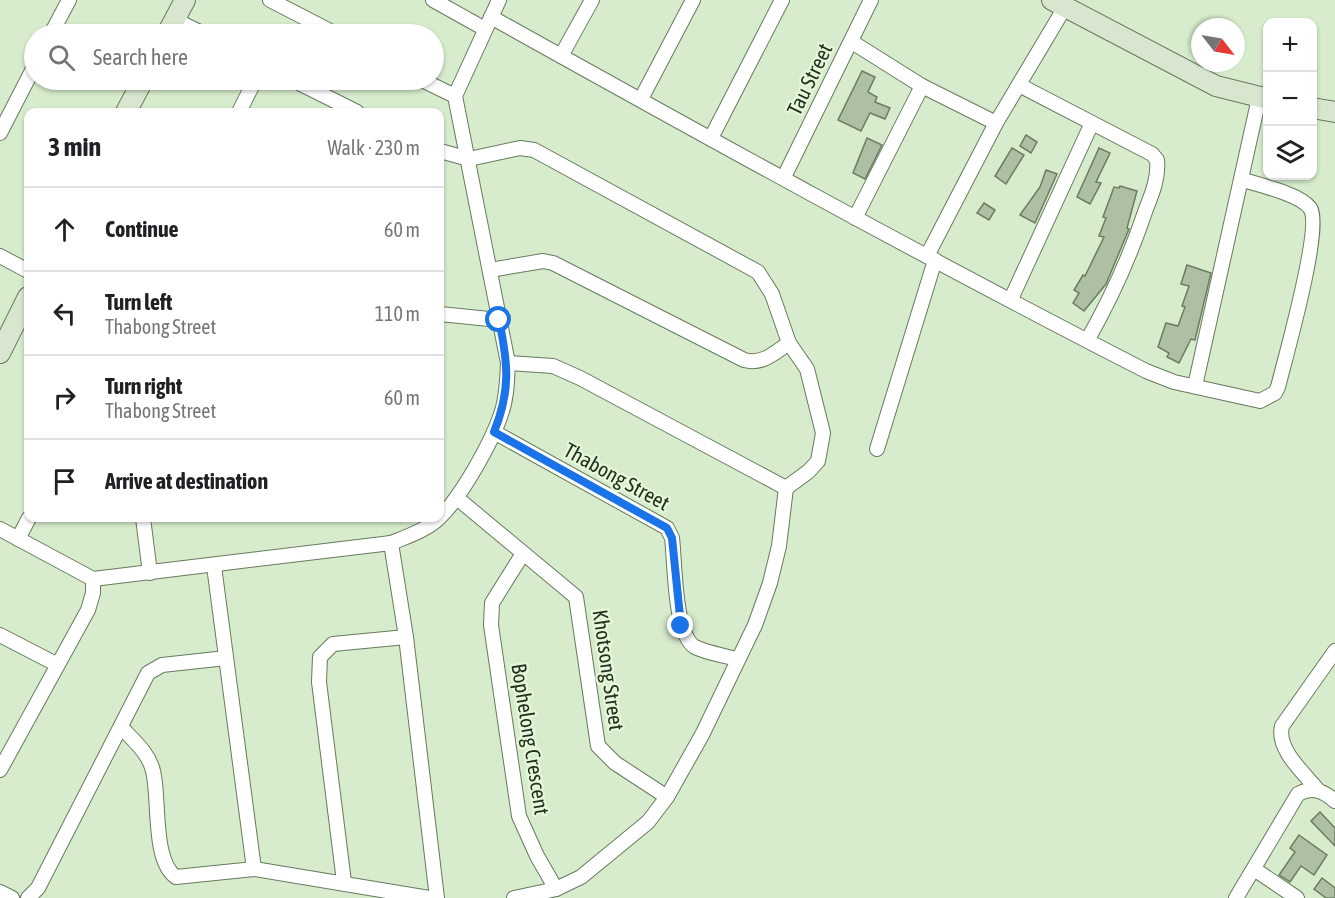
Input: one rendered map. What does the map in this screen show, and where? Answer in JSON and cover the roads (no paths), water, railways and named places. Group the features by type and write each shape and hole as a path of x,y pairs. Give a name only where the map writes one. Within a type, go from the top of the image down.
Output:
{"street":[{"path":"56,24 69,0"},
{"path":"173,24 185,0"},
{"path":"270,0 317,24"},
{"path":"433,0 561,56 855,218 1156,375 1260,401 1275,393 1308,263 1313,228 1312,211 1309,205 1297,198 1243,180"},
{"path":"444,512 457,498 494,432 504,401 508,363 455,96 499,0"},
{"path":"561,56 592,0"},
{"path":"641,99 693,0"},
{"path":"711,138 782,0"},
{"name":"Tau Street","path":"784,177 871,0"},
{"path":"877,449 931,258 996,123 1019,85 1058,4 1216,86 1263,99 1214,294 1195,386"},
{"path":"852,42 922,86 996,123"},
{"path":"1019,85 1152,154 1158,166 1154,186 1128,263 1088,339"},
{"path":"0,133 24,86"},
{"path":"855,218 922,86"},
{"path":"128,108 138,90"},
{"path":"241,108 250,90"},
{"path":"311,90 344,108"},
{"path":"443,90 455,96"},
{"path":"1317,109 1335,112"},
{"path":"1011,299 1091,124"},
{"path":"444,152 469,159 520,148 534,150 758,272 772,294 789,343 807,369 822,433 818,461 809,471 786,488 779,546 770,583 754,625 702,735 667,798 648,822 581,878 556,889 514,898"},
{"path":"0,256 24,269"},
{"path":"490,270 534,262 553,263 744,360 755,363 764,360 789,343"},
{"path":"0,353 24,305"},
{"path":"444,314 499,320"},
{"path":"508,363 553,366 580,378 786,488"},
{"name":"Thabong Street","path":"494,432 667,528 672,538 681,626 687,640 695,647 736,659"},
{"name":"Khotsong Street","path":"457,498 522,555 570,589 576,597 598,746 615,763 667,798"},
{"path":"18,539 27,522"},
{"path":"144,522 150,573"},
{"path":"0,529 93,579 391,543 434,522"},
{"path":"391,543 406,637 437,898"},
{"name":"Bophelong Crescent","path":"522,555 492,603 491,625 519,816 537,856 556,889"},
{"path":"214,566 254,869"},
{"path":"0,770 56,664 88,610 93,593 93,579"},
{"path":"0,635 56,664"},
{"path":"344,882 319,682 320,657 333,644 406,637"},
{"path":"1335,651 1330,670 1282,726 1280,733 1287,750 1317,789 1335,801"},
{"path":"28,898 38,888 148,673 155,668 226,658"},
{"path":"121,727 147,756 153,772 164,865 167,870 180,878 254,869 344,882 429,898"},
{"path":"1236,898 1298,794 1307,789 1317,789"},
{"path":"1254,869 1297,898"},
{"path":"0,892 12,898"}]}
